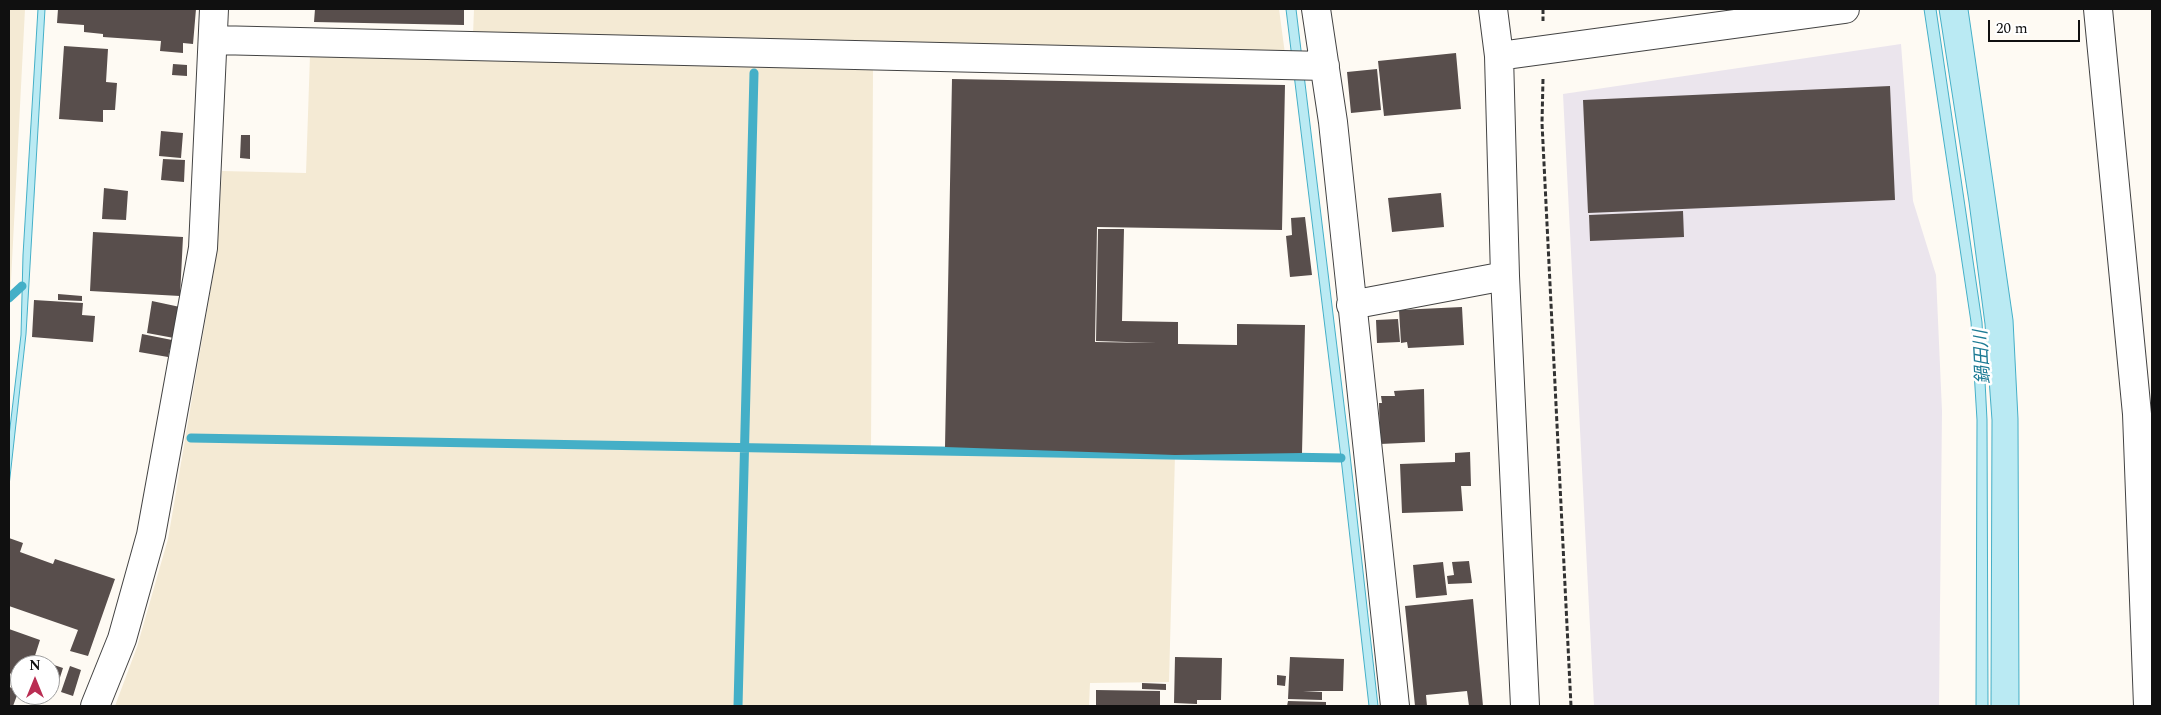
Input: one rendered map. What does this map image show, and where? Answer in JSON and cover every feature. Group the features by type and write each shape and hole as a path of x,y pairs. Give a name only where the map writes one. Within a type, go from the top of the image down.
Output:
{"street":[{"path":"95,706 122,639 151,535 203,248 214,9"},
{"path":"1316,9 1319,66 1332,122 1396,706"},
{"path":"1493,9 1499,56 1505,276 1525,706"},
{"path":"1499,56 1845,9"},
{"path":"2098,9 2137,414 2148,706"},
{"path":"214,40 1319,66"},
{"path":"1351,305 1505,276"}],"path":[{"path":"1543,9 1542,122 1571,706"}],"shaded area":[{"path":"9,9 25,9 9,320"},
{"path":"474,9 1279,9 1285,54 473,35"},
{"path":"1901,44 1913,201 1936,275 1942,411 1939,706 1594,706 1563,94"},
{"path":"310,55 873,70 871,450 1175,455 1169,682 1090,683 1089,706 115,706 137,647 168,539 216,258 222,171 306,173"}],"water":[{"path":"38,9 45,9 26,334 9,486 9,436 21,335 23,255"},
{"path":"1286,9 1296,9 1349,446 1378,706 1369,706 1341,458"},
{"path":"1924,9 1936,9 1982,322 1987,420 1988,706 1976,706 1977,420 1971,322"},
{"path":"1939,9 1968,9 2013,320 2018,419 2019,706 1991,706 1992,420 1985,324 1969,202"}],"building":[{"path":"58,9 196,9 193,44 183,43 183,53 160,51 161,41 103,37 103,34 84,32 84,25 57,23"},
{"path":"315,9 464,9 464,25 314,22"},
{"path":"64,46 108,49 106,82 117,83 115,110 103,110 103,122 59,119"},
{"path":"1456,53 1461,109 1384,116 1378,61"},
{"path":"173,64 187,65 187,76 172,75"},
{"path":"1377,69 1381,110 1351,113 1347,72"},
{"path":"952,79 1285,85 1282,230 1097,227 1095,342 1157,343 1096,341 1098,229 1124,229 1122,321 1178,322 1178,344 1237,345 1237,324 1305,325 1302,453 1175,455 945,447"},
{"path":"1890,86 1895,200 1588,213 1583,100"},
{"path":"161,131 183,133 181,158 159,156"},
{"path":"241,135 250,135 250,159 240,158"},
{"path":"163,159 185,160 184,182 161,180"},
{"path":"104,188 128,191 126,220 102,219"},
{"path":"1441,193 1444,227 1392,232 1388,198"},
{"path":"1683,211 1684,237 1590,241 1589,215"},
{"path":"1305,217 1312,275 1290,277 1286,236 1292,235 1291,218"},
{"path":"93,232 183,237 180,296 90,291"},
{"path":"58,294 82,296 82,301 58,300"},
{"path":"34,300 83,303 82,315 95,316 93,342 32,337"},
{"path":"152,301 180,307 174,338 147,333"},
{"path":"1462,307 1464,345 1408,348 1407,342 1401,343 1399,310"},
{"path":"1398,319 1400,342 1377,343 1376,320"},
{"path":"142,334 172,340 168,357 139,352"},
{"path":"1424,389 1425,442 1380,444 1379,403 1382,403 1381,396 1395,396 1394,391"},
{"path":"1470,452 1471,486 1461,486 1463,511 1402,513 1400,464 1455,462 1455,453"},
{"path":"9,538 23,543 20,552 53,564 55,559 115,579 88,656 70,651 78,630 9,606"},
{"path":"1469,561 1472,583 1448,584 1447,576 1454,575 1452,562"},
{"path":"1443,562 1447,595 1416,598 1413,565"},
{"path":"1473,599 1483,706 1469,706 1467,691 1426,695 1427,706 1415,706 1405,606"},
{"path":"9,629 40,640 35,655 10,655 9,673"},
{"path":"1175,657 1222,658 1221,700 1197,700 1197,704 1174,703"},
{"path":"1290,657 1344,659 1343,691 1303,691 1322,692 1322,700 1288,699"},
{"path":"70,666 81,670 73,696 61,692"},
{"path":"60,667 63,668 60,677"},
{"path":"1277,675 1286,676 1285,686 1277,685"},
{"path":"1142,683 1166,684 1166,690 1142,689"},
{"path":"9,687 10,705 13,705 9,706"},
{"path":"1096,690 1160,691 1160,706 1096,706"},
{"path":"1288,701 1326,702 1326,706 1287,706"}],"waterway":[{"path":"738,706 754,73"},
{"path":"9,298 22,286"},
{"path":"191,438 1341,458"}],"water label":[{"name":"鍋田川","path":"1984,357"}]}
